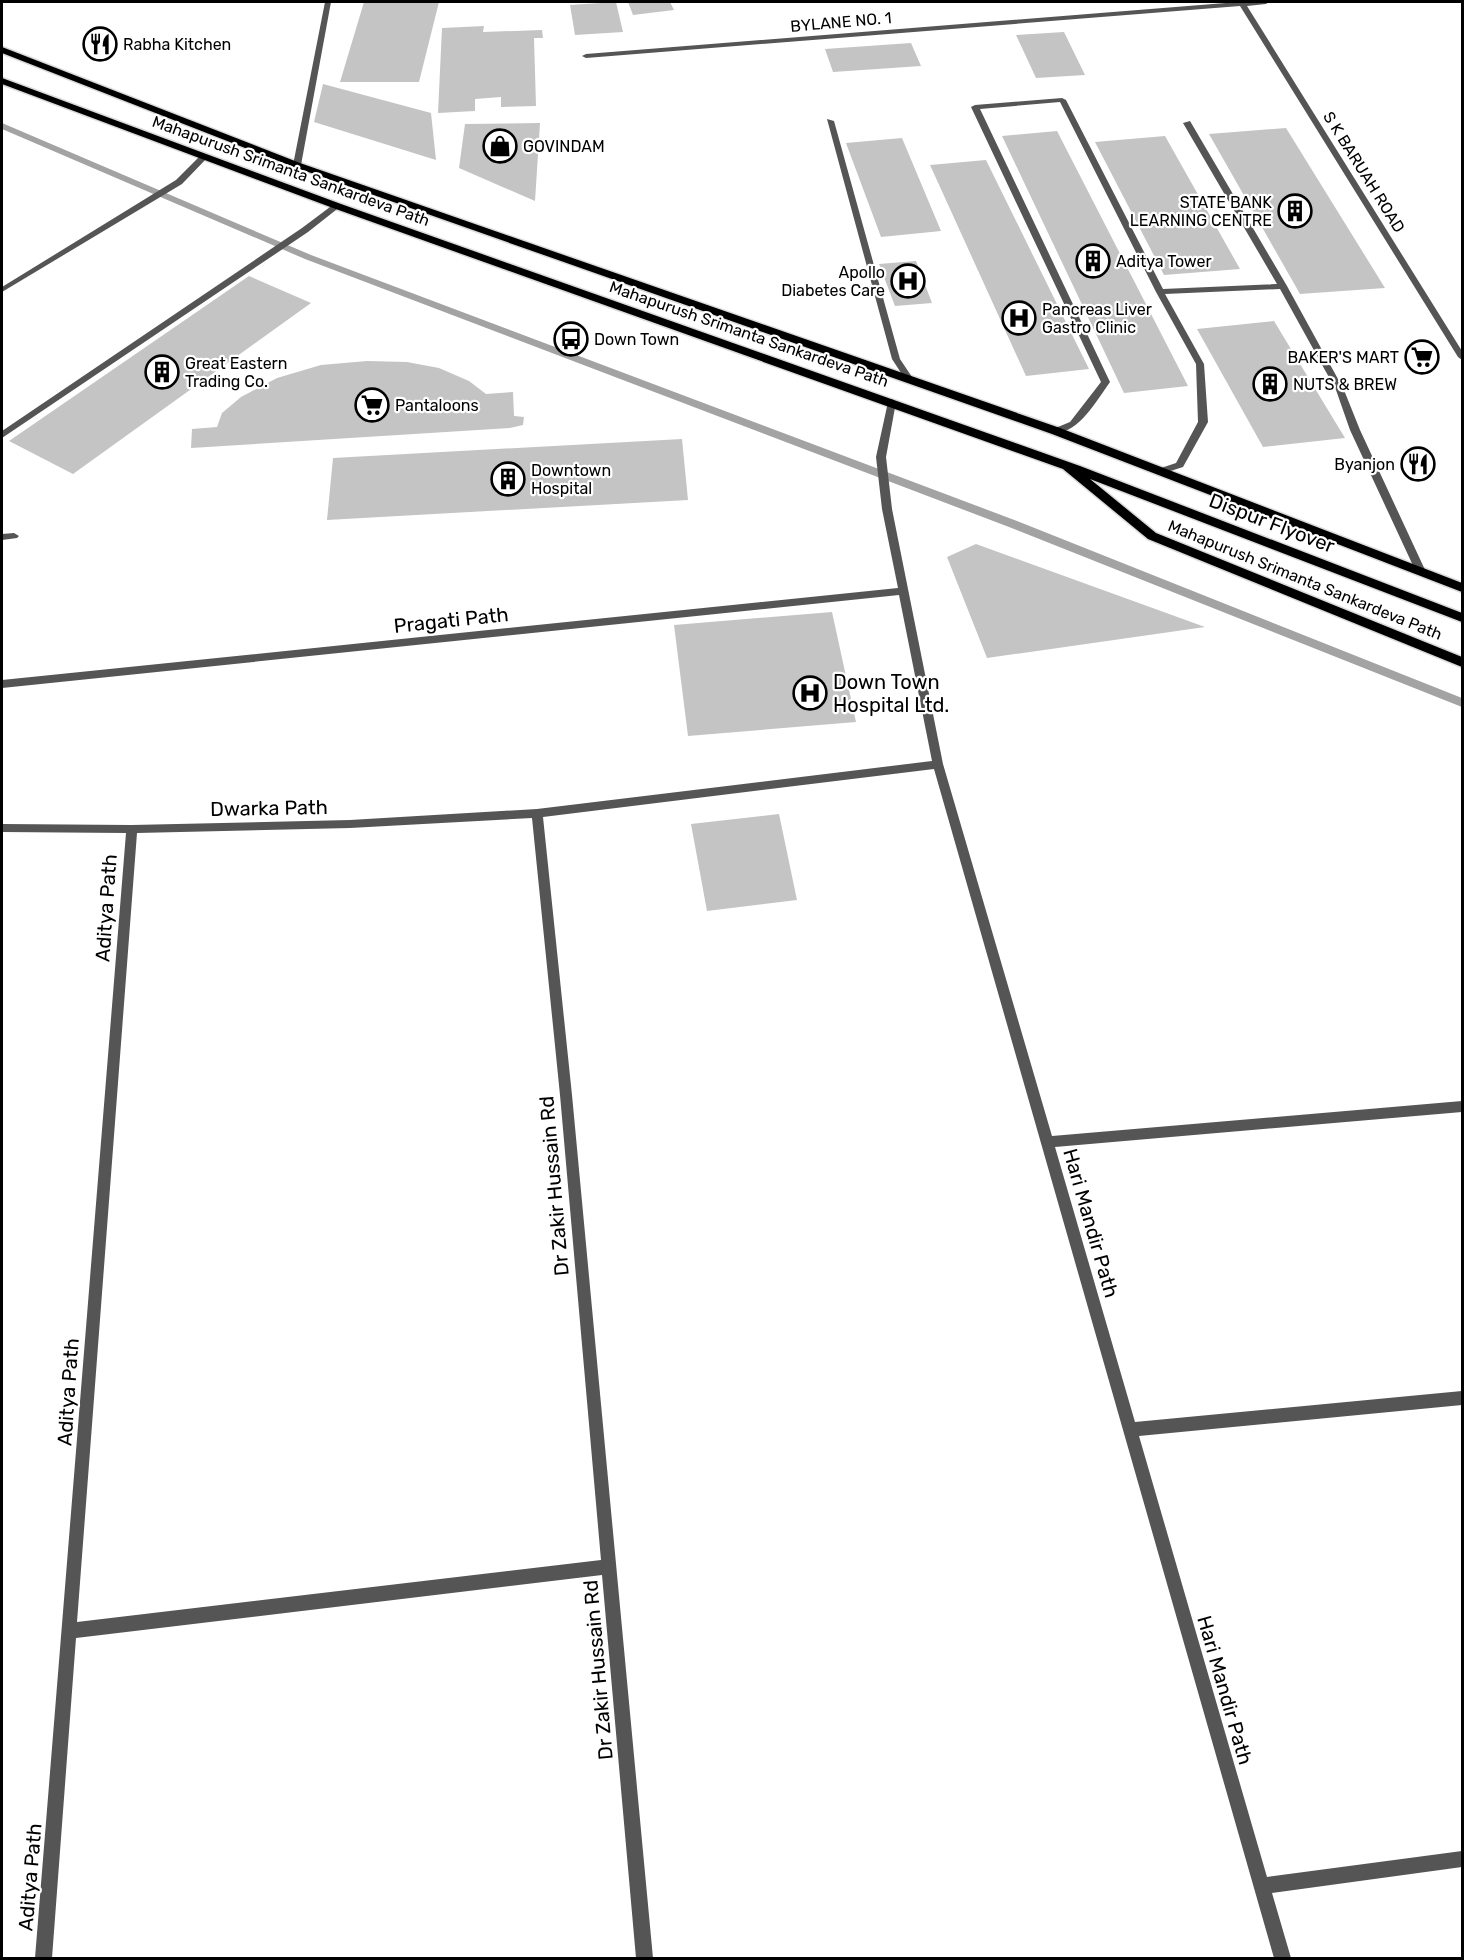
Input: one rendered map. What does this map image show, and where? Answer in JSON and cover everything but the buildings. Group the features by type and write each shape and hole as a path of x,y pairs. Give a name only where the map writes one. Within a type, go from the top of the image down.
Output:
{"main road":[{"name":"Mahapurush Srimanta Sankardeva Path","path":"2,50 297,165 1056,431 1462,588"},
{"name":"Mahapurush Srimanta Sankardeva Path","path":"2,81 337,206 1067,466 1152,536 1462,662"},
{"name":"Dispur Flyover","path":"1067,466 1462,618"}],"street":[{"path":"297,165 328,2"},
{"name":"BYLANE NO. 1","path":"586,56 1242,2 1266,2"},
{"name":"S K BARUAH ROAD","path":"1242,2 1462,357"},
{"path":"1056,431 1073,424 1106,382 975,108 1062,100 1160,292 1200,364 1203,422 1180,465 1161,471"},
{"path":"830,122 896,359 908,378"},
{"path":"1186,123 1284,286 1340,390 1355,430 1421,572"},
{"path":"2,290 175,184 204,157"},
{"path":"2,435 266,257 337,206"},
{"path":"1160,292 1284,286"},
{"name":"Hari Mandir Path","path":"892,402 881,459 885,493 938,764 1281,1959"},
{"path":"2,537 14,536"},
{"name":"Pragati Path","path":"2,684 904,591"},
{"path":"537,813 938,764"},
{"name":"Dwarka Path","path":"2,828 132,829 350,824 537,813"},
{"name":"Dr Zakir Hussain Rd","path":"537,813 566,1095 645,1959"},
{"name":"Aditya Path","path":"43,1959 132,829"},
{"path":"1047,1142 1462,1106"},
{"path":"1130,1430 1462,1398"},
{"path":"69,1631 608,1567"},
{"path":"1261,1886 1462,1860"}],"waterway":[{"path":"2,126 308,257 1013,524 1462,703"}],"place":[{"name":"Rabha Kitchen","path":"100,44"},
{"name":"GOVINDAM","path":"500,146"},
{"name":"STATE BANK LEARNING CENTRE","path":"1295,211"},
{"name":"Aditya Tower","path":"1093,261"},
{"name":"Apollo Diabetes Care","path":"908,281"},
{"name":"Pancreas Liver Gastro Clinic","path":"1019,318"},
{"name":"Down Town","path":"571,339"},
{"name":"BAKER'S MART","path":"1422,357"},
{"name":"Great Eastern Trading Co.","path":"162,372"},
{"name":"NUTS & BREW","path":"1270,384"},
{"name":"Pantaloons","path":"372,405"},
{"name":"Byanjon","path":"1418,464"},
{"name":"Downtown Hospital","path":"508,479"},
{"name":"Down Town Hospital Ltd.","path":"810,693"}]}
